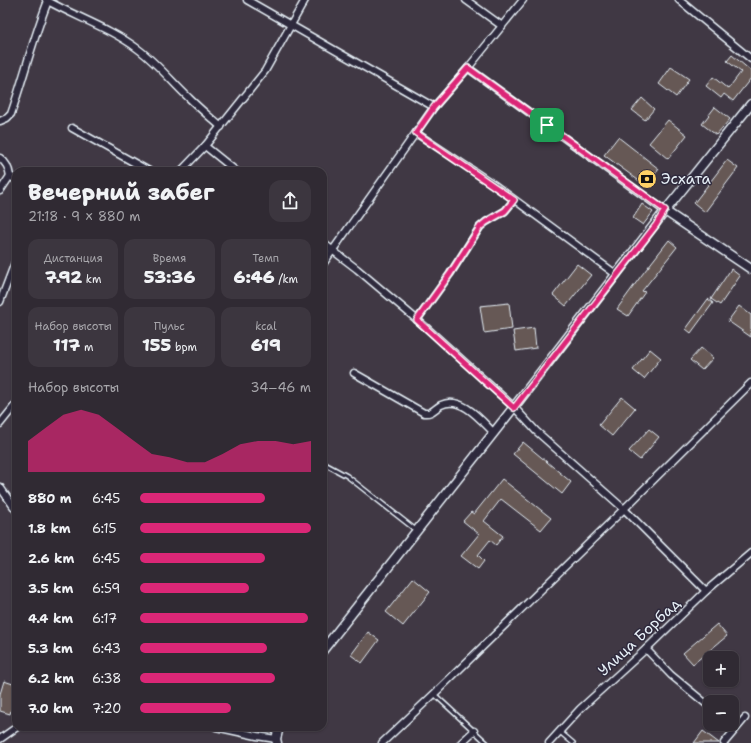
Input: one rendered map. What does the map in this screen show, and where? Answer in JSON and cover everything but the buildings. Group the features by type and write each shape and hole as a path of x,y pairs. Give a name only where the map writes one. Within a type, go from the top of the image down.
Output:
{"street":[{"path":"247,0 434,107"},
{"path":"185,167 221,127 265,71 305,0"},
{"path":"466,0 502,26"},
{"path":"327,259 434,107 523,0"},
{"path":"680,0 751,58"},
{"path":"0,120 7,118 11,114 38,25 47,1 113,34 138,49 221,127"},
{"path":"468,68 665,210 751,268"},
{"path":"327,645 514,408 617,275 665,210 751,104"},
{"path":"72,128 142,167"},
{"path":"416,133 514,200 617,275"},
{"path":"205,146 231,167"},
{"path":"0,158 10,171 10,176 0,191"},
{"path":"417,320 450,274 480,227 505,211 514,200"},
{"path":"327,246 358,270 417,320 514,408 536,431 624,509 706,591"},
{"path":"0,302 12,270"},
{"path":"354,373 424,412 428,413 433,411 449,402 461,404 494,433"},
{"path":"382,743 624,509 751,383"},
{"path":"0,424 12,409"},
{"path":"0,487 12,504"},
{"name":"Улица Борбад","path":"549,743 580,709 646,649 706,591 751,553"},
{"path":"646,649 671,675 703,700"},
{"path":"739,722 745,718"},
{"path":"0,739 12,731"},
{"path":"234,731 277,741 278,731"},
{"path":"461,743 474,731"},
{"path":"724,743 731,731"}],"lane":[{"path":"327,465 346,476 416,531"},
{"path":"434,694 488,743"},
{"path":"560,732 573,743"}],"place":[{"name":"Эсхата","path":"647,179"}],"route":[{"path":"468,68 547,125 665,210 656,225 514,408 417,320 450,274 480,227 505,211 514,200 493,184 416,133 434,107 468,68"}]}
